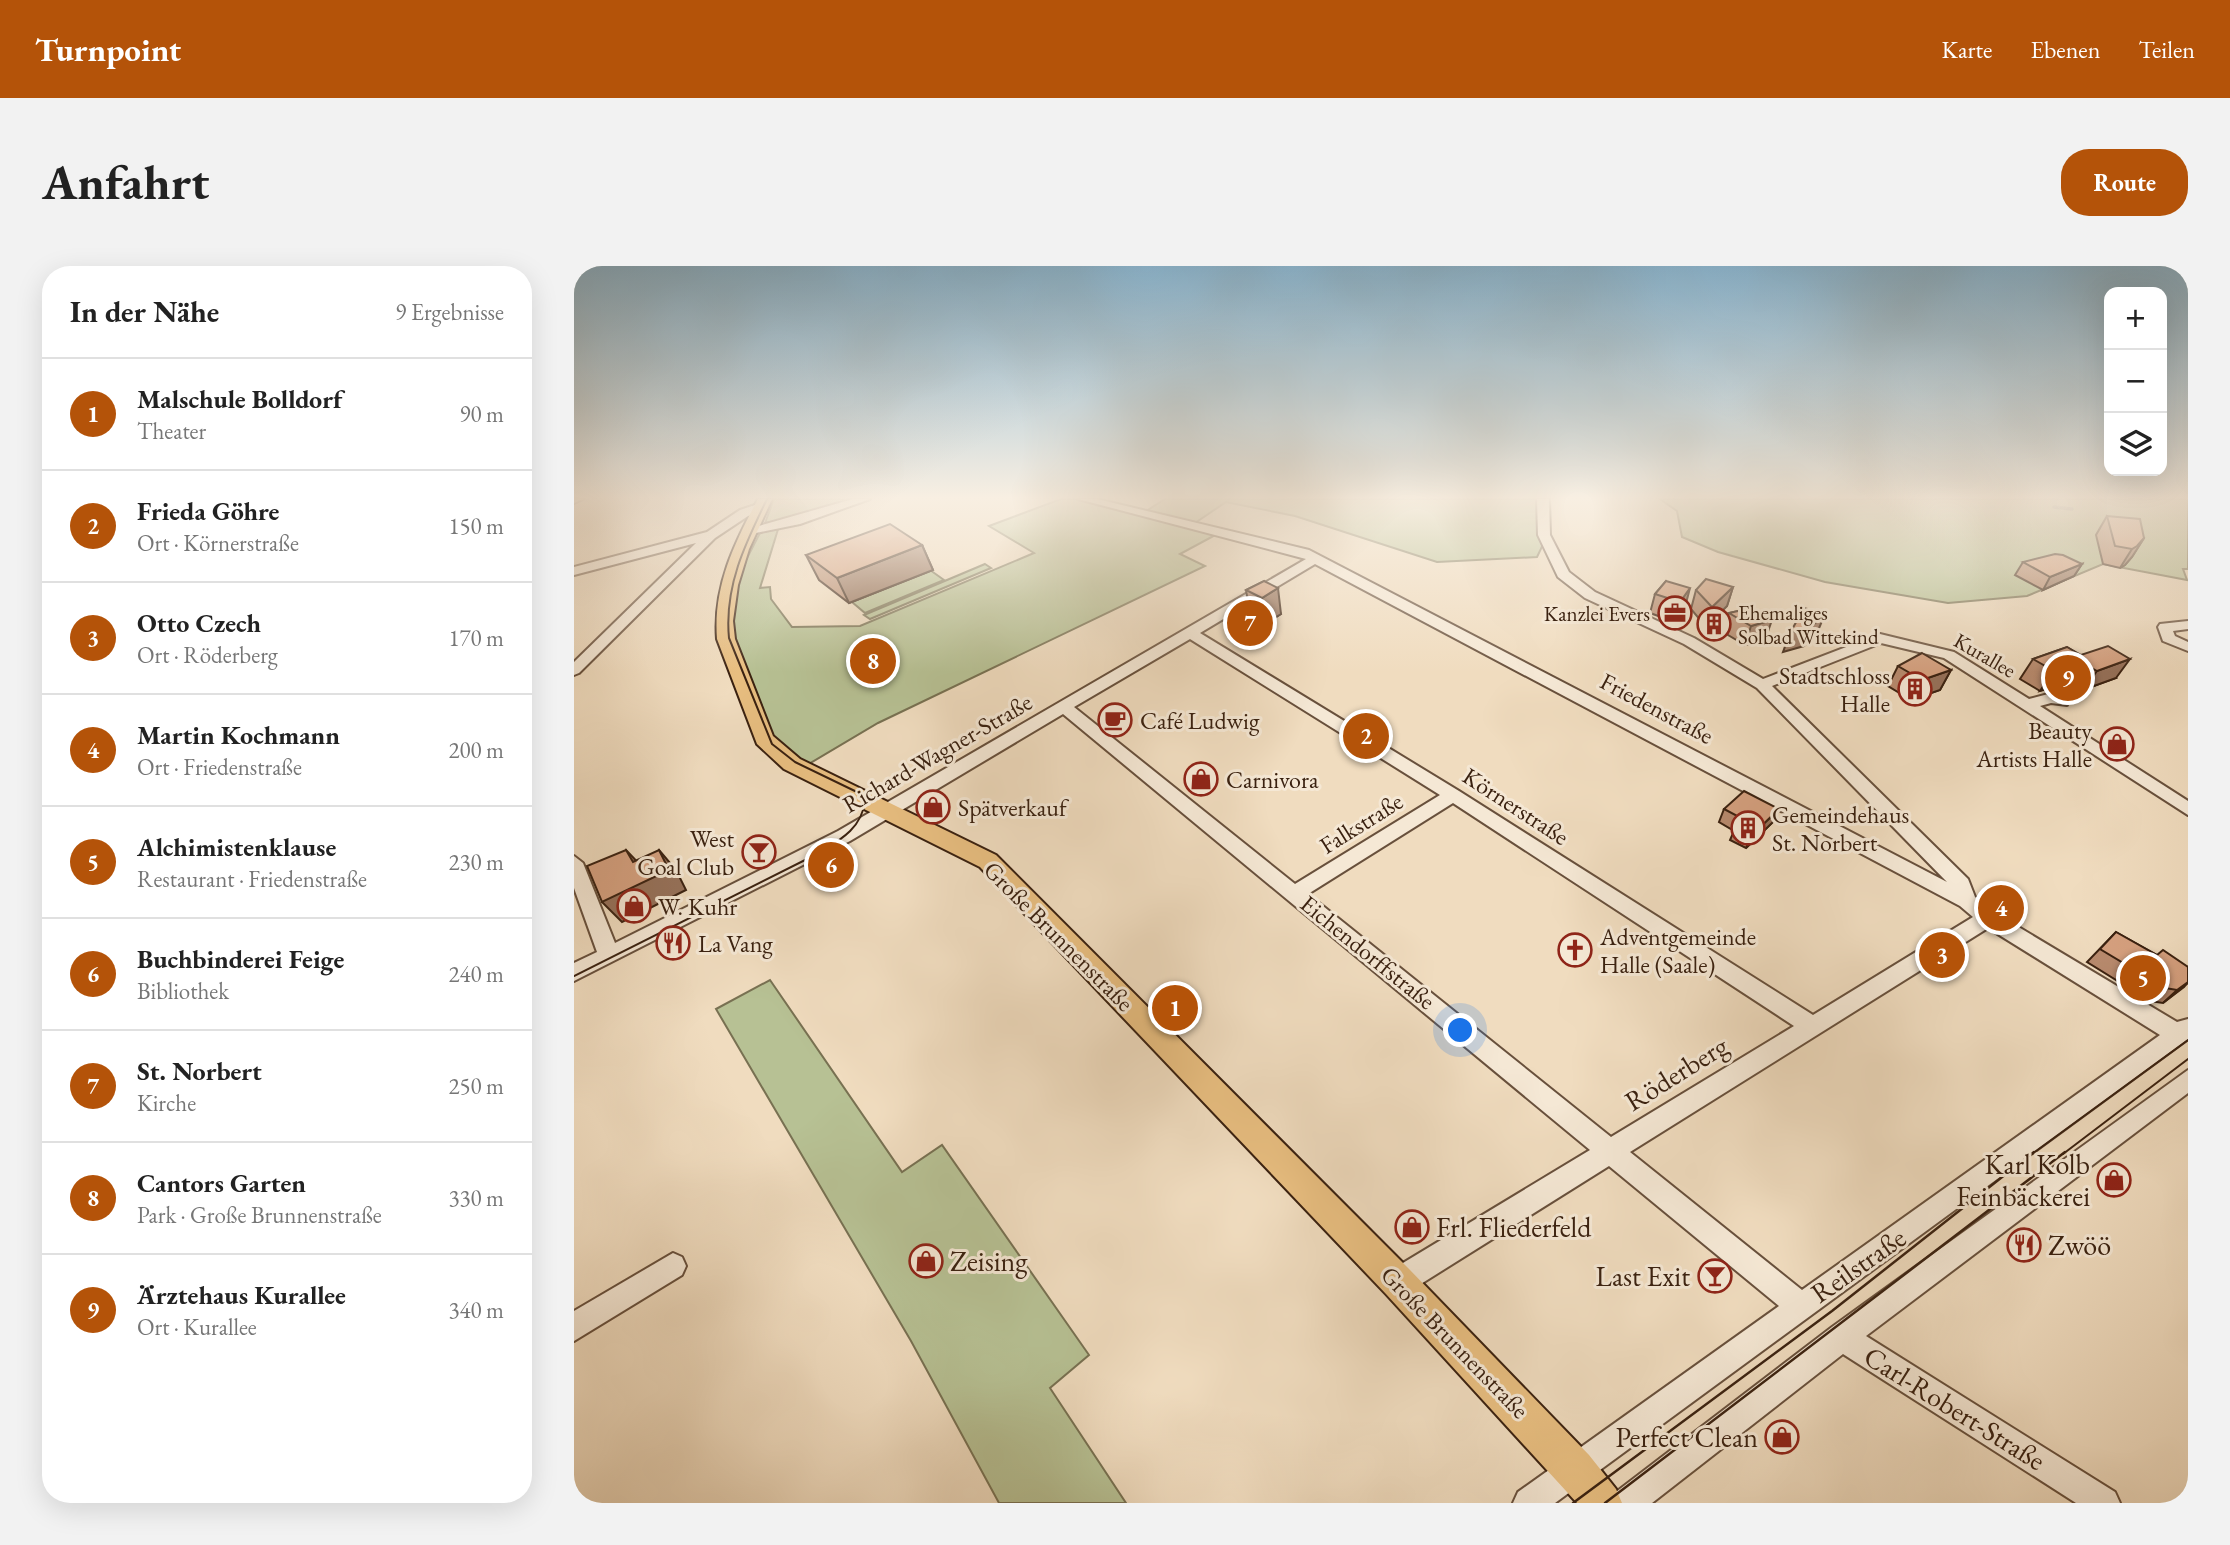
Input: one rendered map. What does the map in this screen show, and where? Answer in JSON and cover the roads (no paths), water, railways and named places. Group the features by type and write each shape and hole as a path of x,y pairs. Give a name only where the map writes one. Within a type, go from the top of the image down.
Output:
{"main road":[{"name":"Große Brunnenstraße","path":"740,557 726,592 723,624 726,639 764,739 792,764 988,861 1398,1282 1575,1469 1602,1503"}],"street":[{"path":"574,571 628,557"},
{"path":"574,670 689,557"},
{"name":"Friedenstraße","path":"1309,557 1967,901 1988,918 2182,1030"},
{"path":"1555,557 1563,573 1590,595 1689,641 1762,685 1961,884 1967,901"},
{"name":"Richard-Wagner-Straße","path":"574,973 833,842 1315,559"},
{"path":"2188,625 2165,627 2168,638 2188,648"},
{"name":"Körnerstraße","path":"1191,633 1453,795 1811,1025"},
{"name":"Kurallee","path":"1762,685 1880,638 1949,655 2188,809"},
{"name":"Kurallee","path":"2026,705 2052,698 2061,702"},
{"name":"Eichendorffstraße","path":"1064,707 1800,1306"},
{"name":"Falkstraße","path":"1295,893 1453,795"},
{"path":"574,863 609,955"},
{"name":"Röderberg","path":"1398,1282 1988,918"},
{"name":"Reilstraße","path":"1529,1503 2039,1137 2182,1030"},
{"name":"Reilstraße","path":"1627,1503 1842,1337 2188,1080"},
{"path":"574,1327 673,1266"},
{"name":"Carl-Robert-Straße","path":"1842,1337 2104,1503"}],"tram line":[{"path":"574,976 821,852 850,831 860,818 865,801 859,793 795,762 772,744 729,638 730,601 741,557"},
{"path":"2032,1154 2188,1040"},
{"path":"2063,1154 2188,1059"},
{"path":"1573,1503 1832,1311 2034,1152"},
{"path":"1605,1503 2065,1152"}],"place":[{"name":"Kanzlei Evers","path":"1675,613"},
{"name":"St. Norbert","path":"1250,623"},
{"name":"Ehemaliges Solbad Wittekind","path":"1714,624"},
{"name":"Cantors Garten","path":"873,661"},
{"name":"Ärztehaus Kurallee","path":"2068,678"},
{"name":"Stadtschloss Halle","path":"1915,689"},
{"name":"Café Ludwig","path":"1115,720"},
{"name":"Frieda Göhre","path":"1366,736"},
{"name":"Beauty Artists Halle","path":"2117,744"},
{"name":"Carnivora","path":"1201,779"},
{"name":"Spätverkauf","path":"933,807"},
{"name":"Gemeindehaus St. Norbert","path":"1748,828"},
{"name":"West Goal Club","path":"759,852"},
{"name":"Buchbinderei Feige","path":"831,865"},
{"name":"W. Kuhr","path":"634,906"},
{"name":"Martin Kochmann","path":"2001,908"},
{"name":"La Vang","path":"673,943"},
{"name":"Adventgemeinde Halle (Saale)","path":"1575,950"},
{"name":"Otto Czech","path":"1942,955"},
{"name":"Alchimistenklause","path":"2143,978"},
{"name":"Malschule Bolldorf","path":"1175,1008"},
{"name":"Karl Kolb Feinbäckerei","path":"2114,1180"},
{"name":"Frl. Fliederfeld","path":"1412,1227"},
{"name":"Zwöö","path":"2024,1245"},
{"name":"Zeising","path":"926,1261"},
{"name":"Last Exit","path":"1715,1276"},
{"name":"Perfect Clean","path":"1782,1437"}]}
